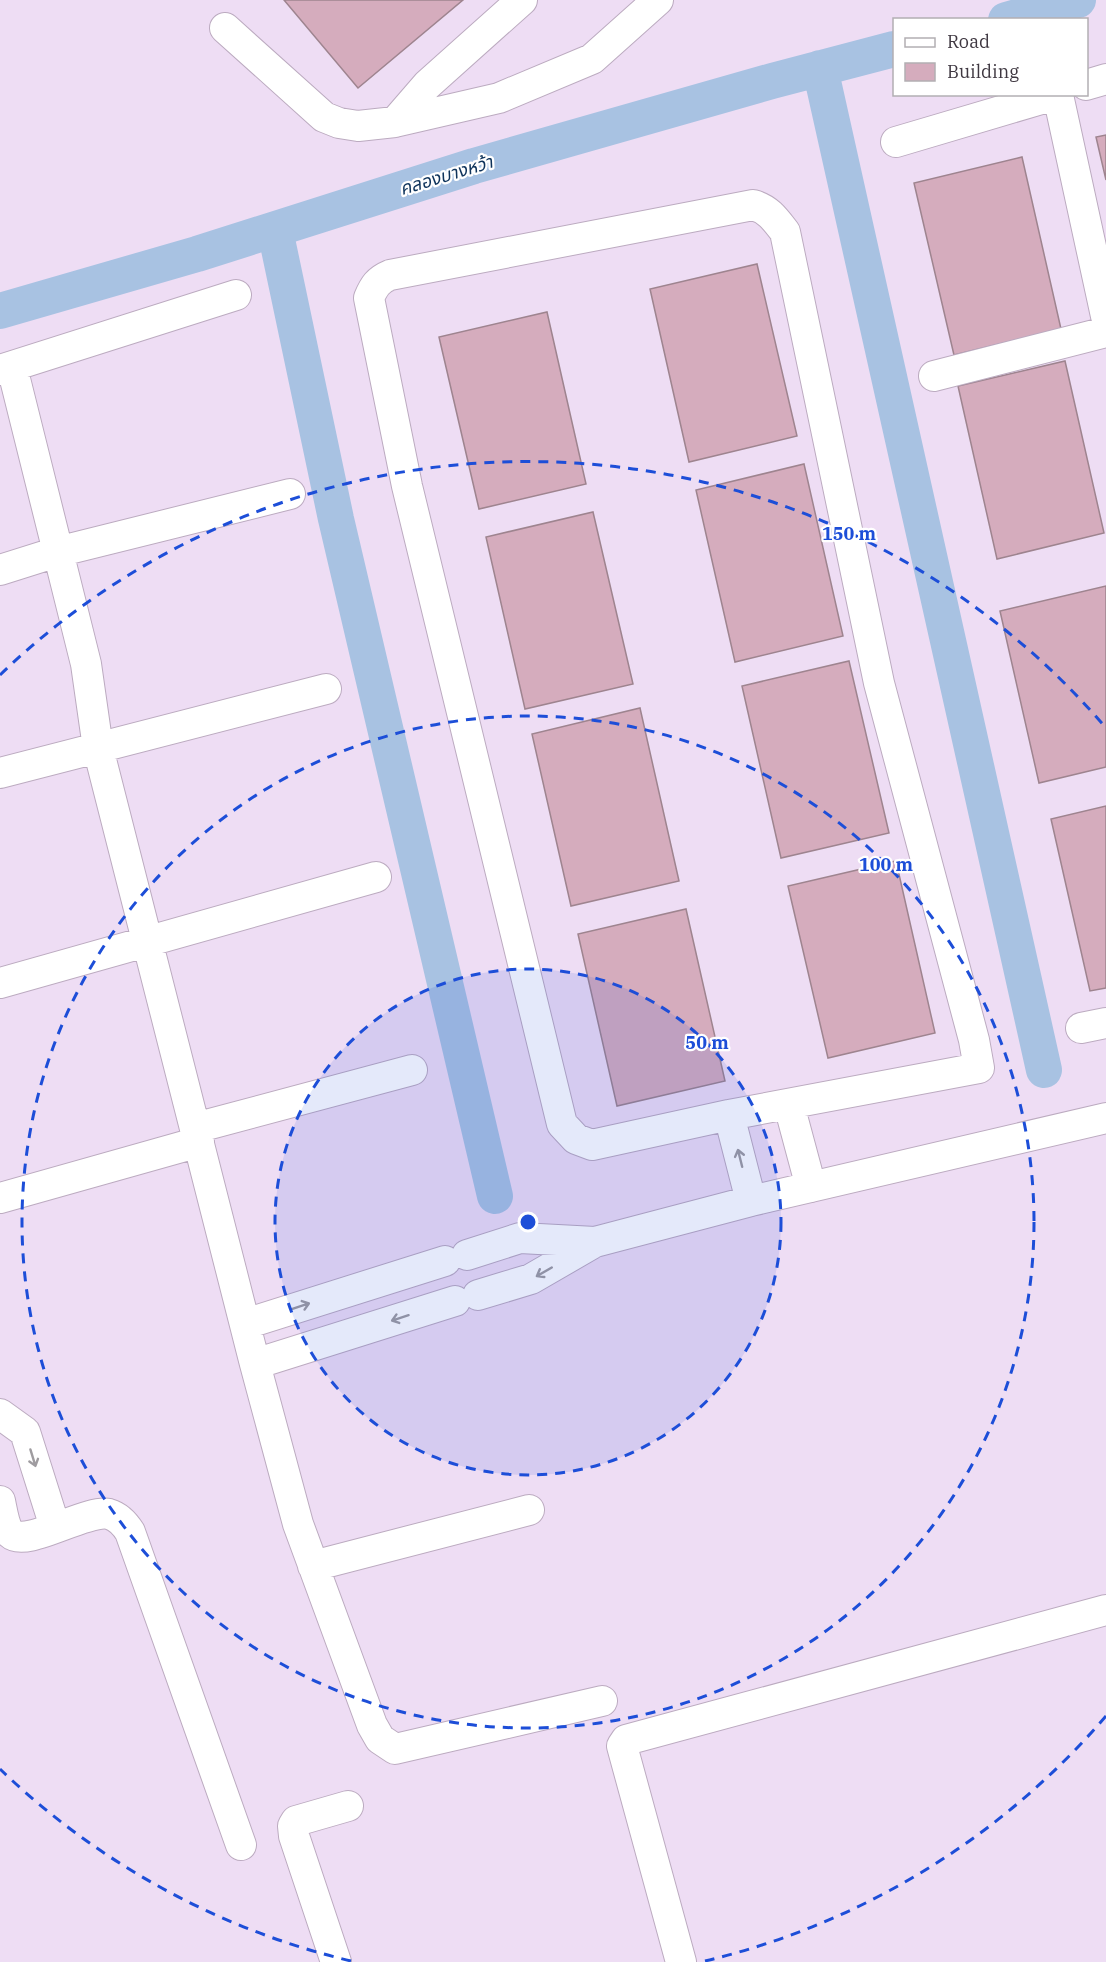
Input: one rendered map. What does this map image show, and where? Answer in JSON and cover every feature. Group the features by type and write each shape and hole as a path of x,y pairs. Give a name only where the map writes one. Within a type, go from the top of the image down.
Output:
{"street":[{"path":"395,122 427,85 522,0"},
{"path":"225,28 324,117 339,123 358,126 395,122 499,98 592,59 658,0"},
{"path":"1088,84 1106,79"},
{"path":"896,142 1055,96"},
{"path":"1058,96 1106,316"},
{"path":"753,205 764,208 784,232 879,683 974,1040 979,1068 789,1105 729,1115 592,1145 576,1139 562,1124 407,486 369,298 380,279 390,275 753,205"},
{"path":"236,295 6,368 86,664 98,748 255,1364 298,1524 372,1725 380,1739 395,1749 602,1701"},
{"path":"934,376 1106,332"},
{"path":"0,570 57,552 290,494"},
{"path":"0,773 326,689"},
{"path":"0,982 376,877"},
{"path":"0,1198 412,1070"},
{"path":"789,1105 811,1187"},
{"path":"729,1115 751,1201"},
{"path":"255,1364 531,1279 595,1242 751,1201 1106,1118"},
{"path":"245,1324 520,1238 595,1242"},
{"path":"0,1414 25,1432 55,1527"},
{"path":"0,1501 8,1531 15,1537 24,1538 55,1527 108,1514 123,1521 130,1532 241,1845"},
{"path":"313,1566 529,1510"},
{"path":"681,1962 622,1746 626,1740 1106,1610"},
{"path":"336,1962 294,1836 293,1826 296,1821 348,1806"}],"building":[{"path":"284,0 463,0 358,88"},
{"path":"1106,135 1106,180 1096,137"},
{"path":"1022,157 1061,329 954,355 914,183"},
{"path":"757,264 797,436 689,462 650,289"},
{"path":"547,312 586,484 479,509 439,337"},
{"path":"1065,361 1104,533 997,559 958,386"},
{"path":"804,464 843,636 735,662 696,490"},
{"path":"593,512 633,684 525,709 486,537"},
{"path":"1106,586 1106,767 1039,783 1000,611"},
{"path":"849,661 889,833 781,858 742,686"},
{"path":"640,708 679,881 571,906 532,734"},
{"path":"1106,806 1106,988 1090,991 1051,819"},
{"path":"896,861 935,1033 828,1058 788,886"},
{"path":"686,909 725,1081 617,1106 578,934"}],"waterway":[{"name":"คลองบางหว้า","path":"1013,18 1078,0"},
{"name":"คลองบางหว้า","path":"0,311 197,254 474,166 772,81 893,49"},
{"path":"820,68 1044,1070"},
{"path":"275,230 336,519 495,1196"}]}
